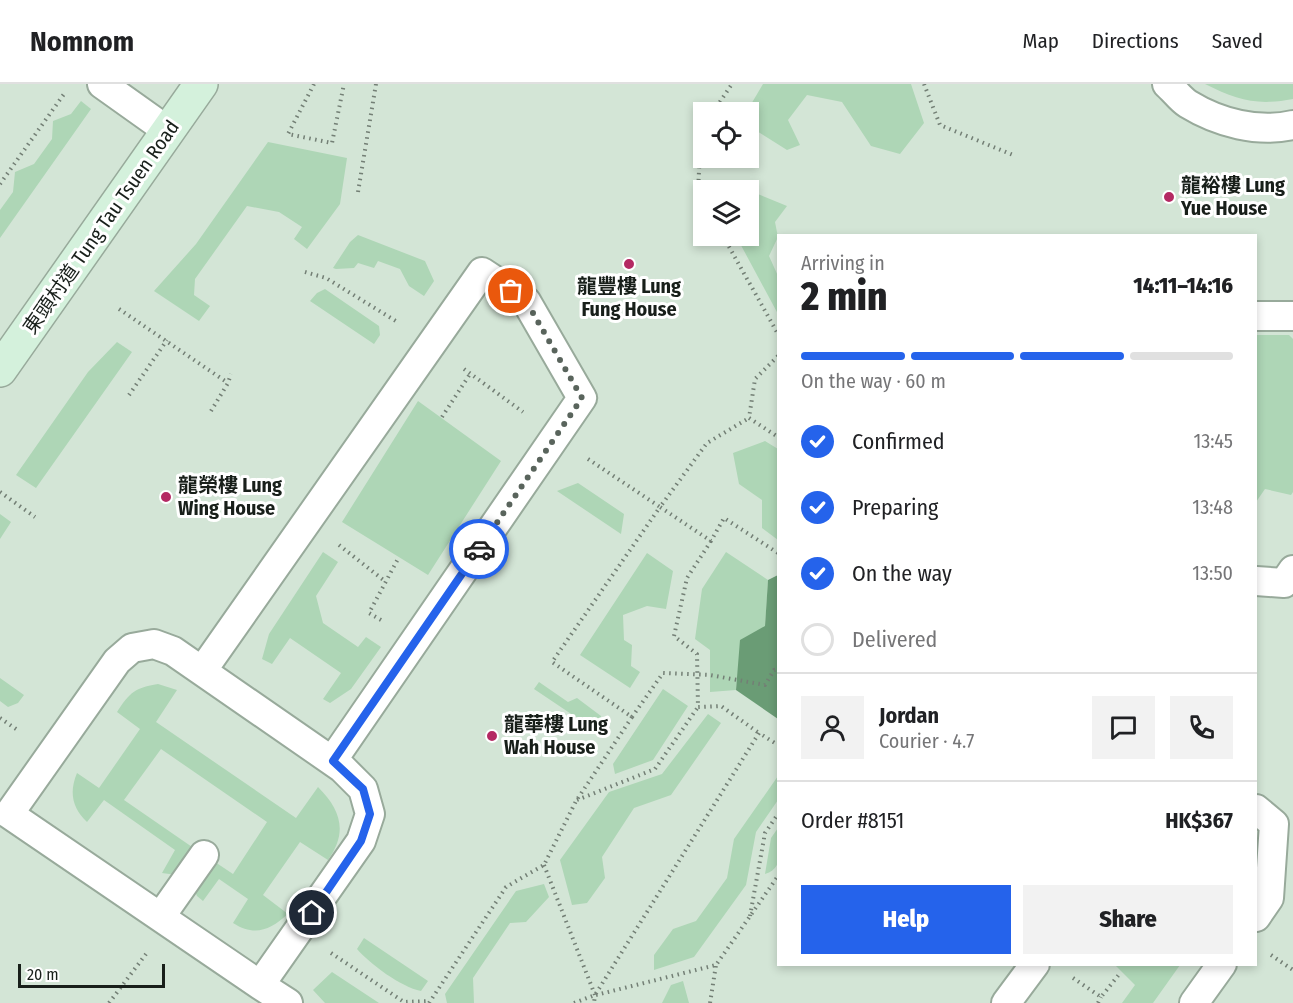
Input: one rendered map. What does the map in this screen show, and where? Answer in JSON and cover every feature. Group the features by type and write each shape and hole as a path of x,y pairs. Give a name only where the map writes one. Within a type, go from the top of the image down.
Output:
{"main road":[{"name":"東頭村道 Tung Tau Tsuen Road","path":"0,370 201,84"}],"lane":[{"path":"102,84 168,131"},
{"path":"1167,84 1187,103 1230,124 1276,129 1293,125"},
{"path":"202,671 482,272 526,301 582,398 333,761"},
{"path":"1257,316 1293,316"},
{"path":"1257,582 1284,583 1293,570"},
{"path":"260,985 361,841 370,814 363,789 333,761 173,651 154,645 132,648 117,661 5,811 260,985 288,1003"},
{"path":"1257,810 1274,824 1269,898 1257,916"},
{"path":"161,916 204,855"},
{"path":"1006,1003 1034,966"},
{"path":"1194,1003 1221,966"}],"path":[{"path":"314,84 288,134 333,143 344,84"},
{"path":"358,192 376,84"},
{"path":"720,102 732,84"},
{"path":"924,84 940,125 1012,156"},
{"path":"0,184 65,93"},
{"path":"729,246 777,332"},
{"path":"120,309 228,383"},
{"path":"129,395 167,340"},
{"path":"777,357 755,379 749,418 777,436"},
{"path":"211,411 231,374"},
{"path":"442,417 470,374"},
{"path":"0,492 35,517"},
{"path":"632,717 552,663 660,507 711,541"},
{"path":"576,801 655,769 698,707 697,654 674,636 687,578 724,518 777,552"},
{"path":"349,551 386,582"},
{"path":"369,613 399,557"},
{"path":"299,932 404,1002 429,1002 506,887 544,865 576,801 663,673 710,675 765,685 774,670 777,669"},
{"path":"698,707 721,706 777,744"},
{"path":"594,1003 595,995 759,733"},
{"path":"749,918 765,833 777,815"},
{"path":"544,865 595,995"},
{"path":"710,1003 716,965 777,877"},
{"path":"109,1003 150,948"},
{"path":"1265,950 1293,970"},
{"path":"574,1003 595,995 716,965"},
{"path":"1098,1003 1121,972"},
{"path":"1072,977 1101,997"}],"shaded area":[{"path":"763,84 911,84 924,123 900,154 871,146 842,102 807,95 788,120 800,145 787,150 759,132 759,102 752,102"},
{"path":"1205,84 1293,84 1293,99 1258,102 1237,98"},
{"path":"81,101 91,109 0,238 0,210 13,192 15,172 34,164 52,139 53,121 71,114"},
{"path":"268,142 347,158 340,204 307,249 294,239 302,227 279,212 247,206 195,279 194,295 210,306 199,321 154,291 196,244"},
{"path":"759,195 787,206 775,222 777,239 769,256 777,274 777,312 741,246 759,246"},
{"path":"358,235 425,261 434,281 424,296 409,286 400,269 378,261 374,268 358,263 354,268 333,268 350,242"},
{"path":"325,289 379,326 380,335 374,344 310,301 317,293"},
{"path":"1257,335 1289,335 1293,339 1293,492 1291,495 1265,489 1257,501"},
{"path":"117,342 132,352 36,488 16,475 88,372"},
{"path":"418,401 501,461 428,575 342,522"},
{"path":"765,441 777,448 777,539 762,528 762,500 739,484 733,453"},
{"path":"578,483 624,514 621,534 557,491"},
{"path":"0,514 11,522 0,539"},
{"path":"323,552 338,562 316,596 323,623 358,647 366,637 381,647 351,689 330,703 323,699 341,673 290,638 272,664 262,659 269,634"},
{"path":"726,552 768,580 765,627 737,679 736,690 710,692 710,650 695,639 702,589"},
{"path":"647,553 673,571 666,609 647,606 623,615 624,640 632,645 631,666 640,672 630,688 580,655"},
{"path":"777,576 777,718 736,690 740,640 765,626 768,580"},
{"path":"0,678 24,695 18,703 8,707 0,701"},
{"path":"539,682 568,702 577,698 601,716 602,725 598,732 534,689"},
{"path":"158,684 177,690 156,722 296,818 318,787 337,813 340,831 328,860 300,842 263,895 288,914 268,928 248,930 233,923 248,899 219,879 203,901 194,889 212,860 233,874 267,822 161,749 124,800 195,849 177,875 162,873 175,850 104,800 87,822 75,805 73,787 77,773 99,788 140,729 117,712 134,692"},
{"path":"663,689 688,706 653,760 615,774 613,764"},
{"path":"708,714 721,723 671,795 634,808 602,857 605,878 587,903 572,905 560,860 609,792 662,774"},
{"path":"777,777 777,801 756,832 746,885 694,957 654,970 654,955 673,929 696,921 727,878 734,839"},
{"path":"777,829 777,864 765,874 771,838"},
{"path":"544,884 549,897 526,922 510,923 473,978 474,1003 447,1003 445,994 516,891"},
{"path":"364,938 428,981 421,991 395,980 363,955 357,949"},
{"path":"1116,966 1179,966 1153,1003 1122,1003 1135,985"},
{"path":"332,972 379,1003 325,1003 313,990"},
{"path":"683,981 689,1003 662,1003 671,985"}],"way so far":[{"path":"479,549 582,398 526,301 511,291"}],"place":[{"name":"龍裕樓 Lung Yue House","path":"1169,197"},
{"name":"龍豐樓 Lung Fung House","path":"629,264"},
{"name":"龍榮樓 Lung Wing House","path":"166,497"},
{"name":"龍華樓 Lung Wah House","path":"492,736"}],"route":[{"path":"312,913 361,841 370,814 363,789 333,761 479,549"}]}
